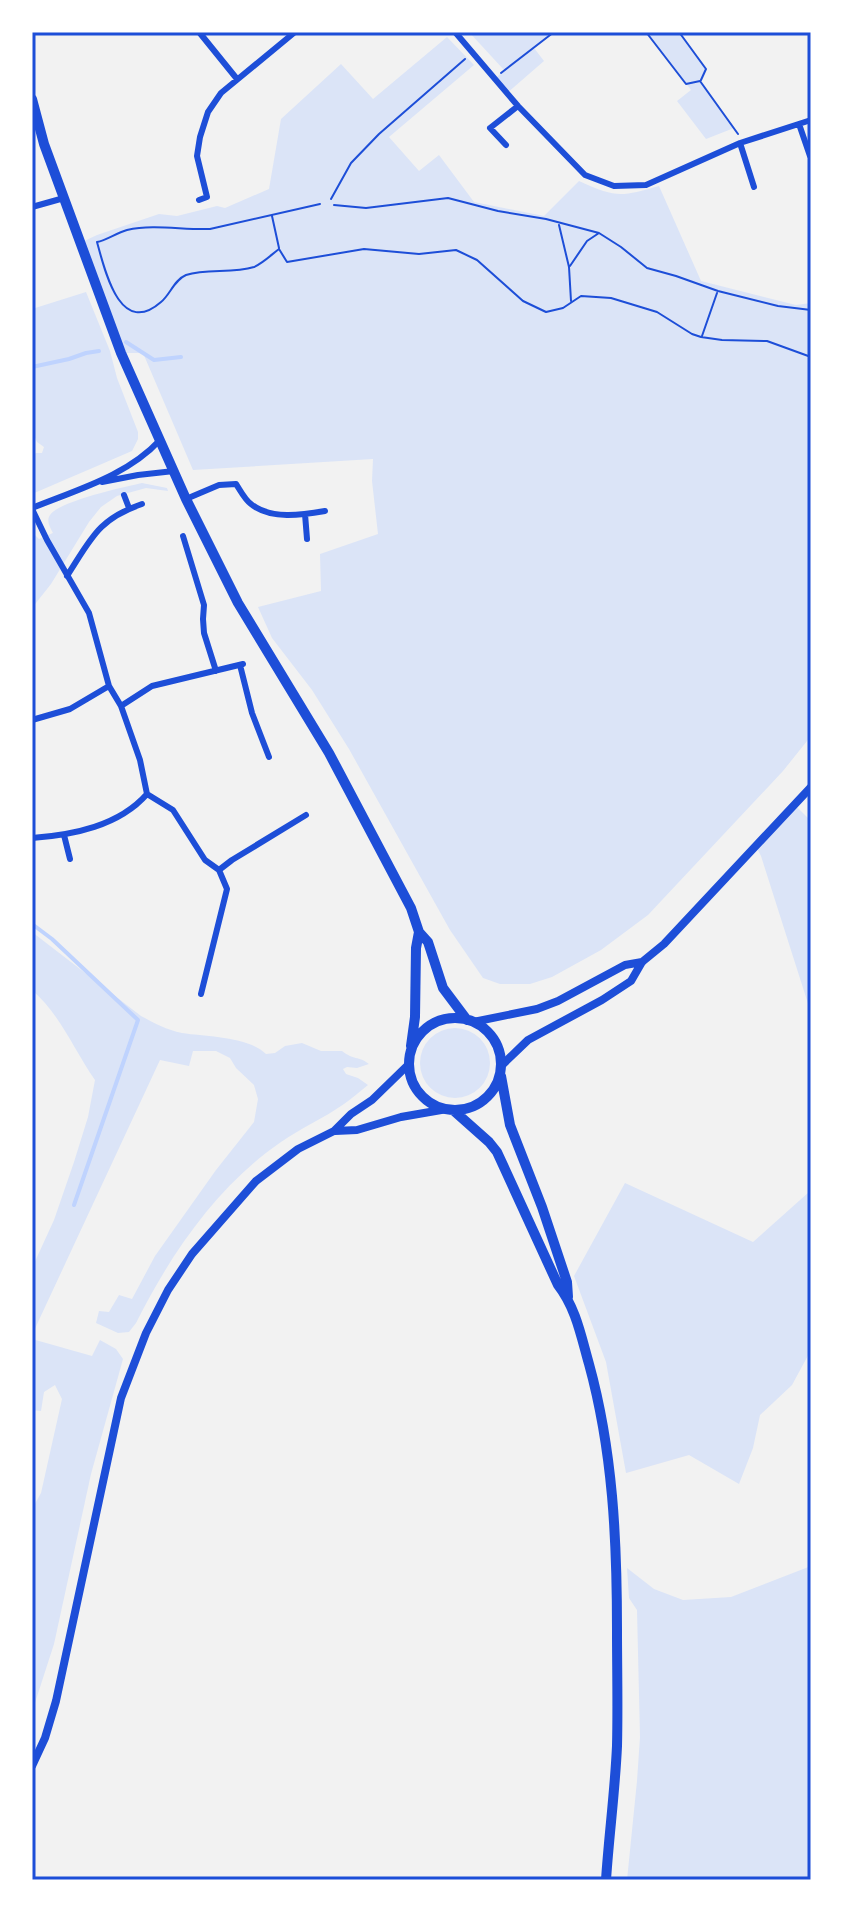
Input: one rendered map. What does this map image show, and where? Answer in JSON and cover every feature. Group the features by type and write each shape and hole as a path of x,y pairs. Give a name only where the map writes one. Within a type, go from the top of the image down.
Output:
{"main road":[{"path":"32,99 44,144 121,353 186,499 238,603 329,753 411,908 419,932 428,942 443,988 470,1021"},
{"path":"419,932 410,1059 413,1082 423,1097 439,1107 465,1109 481,1102 494,1089 500,1070"},
{"path":"410,1059 417,1038 431,1025 447,1019 470,1021 481,1026 493,1039 500,1055 510,1125 542,1207 567,1282 568,1299"},
{"path":"450,1110 497,1152 558,1285 568,1299 593,1380 603,1427 613,1497 617,1581 617,1745 606,1880"}],"street":[{"path":"199,32 237,79"},
{"path":"199,200 207,197 197,156 208,112 221,93 295,32"},
{"path":"455,32 518,106 585,175 614,186 646,185 742,142 811,120"},
{"path":"506,145 490,128 518,106"},
{"path":"799,124 810,156"},
{"path":"742,142 754,187"},
{"path":"32,207 64,198"},
{"path":"160,440 132,463 32,509 89,613 109,686 121,706 140,760 147,794 173,810 205,860 219,870 227,889 201,994"},
{"path":"92,484 174,471"},
{"path":"186,499 219,485 236,484 249,504 264,511 280,514 325,511"},
{"path":"124,495 129,508"},
{"path":"67,576 97,529 119,511 142,504"},
{"path":"305,514 307,539"},
{"path":"183,536 204,605 204,633 216,671"},
{"path":"121,706 152,686 242,665 252,713 269,757"},
{"path":"32,720 70,709 109,686"},
{"path":"500,1070 528,1040 631,981 642,962 664,944 811,787"},
{"path":"32,838 64,835 99,825 137,805 147,794"},
{"path":"219,870 306,815"},
{"path":"64,835 70,859"},
{"path":"470,1021 537,1009 625,965 642,962"},
{"path":"32,1766 45,1738 56,1701 121,1398 146,1333 168,1290 192,1254 256,1181 298,1149 334,1131 351,1114 372,1100 410,1059"},
{"path":"334,1131 357,1130 401,1117 450,1110"}],"path":[{"path":"495,79 554,32"},
{"path":"646,32 686,84 700,81"},
{"path":"679,32 706,69 700,81"},
{"path":"331,199 351,163 379,134 472,52"},
{"path":"700,81 742,142"},
{"path":"334,205 366,208 448,198 546,219 599,233 647,268 718,291 778,306 811,310"},
{"path":"279,249 256,266 235,271 188,274 180,278 164,300 151,311 137,313 126,309 117,297 97,242 124,231 154,227 210,229 320,204"},
{"path":"272,216 279,249 287,262 364,249 419,254 456,250 477,260 523,301 546,312 563,308 581,296 611,298 657,312 701,337 767,341 811,357"},
{"path":"558,223 569,267 571,303"},
{"path":"569,267 587,241 599,233"},
{"path":"701,337 718,291"}],"shaded area":[{"path":"469,32 554,32 534,48 544,61 507,93 495,79 504,70"},
{"path":"646,32 679,32 706,69 700,81 734,128 706,139 677,101 691,90"},
{"path":"447,37 474,65 389,137 419,171 439,155 474,202 544,216 579,181 619,194 659,186 701,281 796,305 811,303 811,736 783,771 648,915 601,950 552,977 530,984 500,984 483,978 450,930 349,749 312,690 272,638 258,607 321,591 320,554 378,534 372,481 373,459 193,470 143,353 121,353 80,243 159,214 177,216 217,206 225,208 269,189 281,119 341,64 373,99"},
{"path":"86,292 110,351 138,439 132,451 32,494 32,456 42,453 44,447 37,442 32,431 32,309"},
{"path":"142,483 167,488 168,491 146,488 117,496 101,507 32,608 32,532 39,539 53,533 49,517 66,505"},
{"path":"796,806 811,821 811,1013 756,846"},
{"path":"32,932 141,1016 166,1028 238,1040 266,1054 302,1043 321,1051 342,1051 369,1064 343,1069 346,1074 368,1085 258,1160 216,1201 180,1247 129,1332 118,1333 96,1323 99,1311 109,1312 119,1295 132,1299 155,1256 254,1122 258,1099 254,1085 230,1058 216,1051 193,1051 189,1066 160,1060 32,1335 32,1268 54,1220 74,1162 95,1080 59,1021 32,990"},
{"path":"455,1028 480,1038 490,1063 480,1088 455,1098 430,1088 420,1063 430,1038"},
{"path":"811,1181 811,1350 792,1385 760,1415 753,1448 739,1484 689,1455 626,1473 606,1362 574,1276 625,1183 753,1242 809,1192"},
{"path":"32,1339 92,1356 100,1340 116,1349 123,1359 91,1474 54,1644 32,1712 32,1509 41,1493 62,1399 55,1385 44,1392 41,1411 32,1410"},
{"path":"811,1566 811,1880 627,1880 640,1737 637,1610 629,1598 627,1568 654,1589 683,1600 731,1597"}],"waterway":[{"path":"126,342 154,360 181,357"},
{"path":"32,367 99,351"},
{"path":"32,924 138,1020 74,1205"}]}
